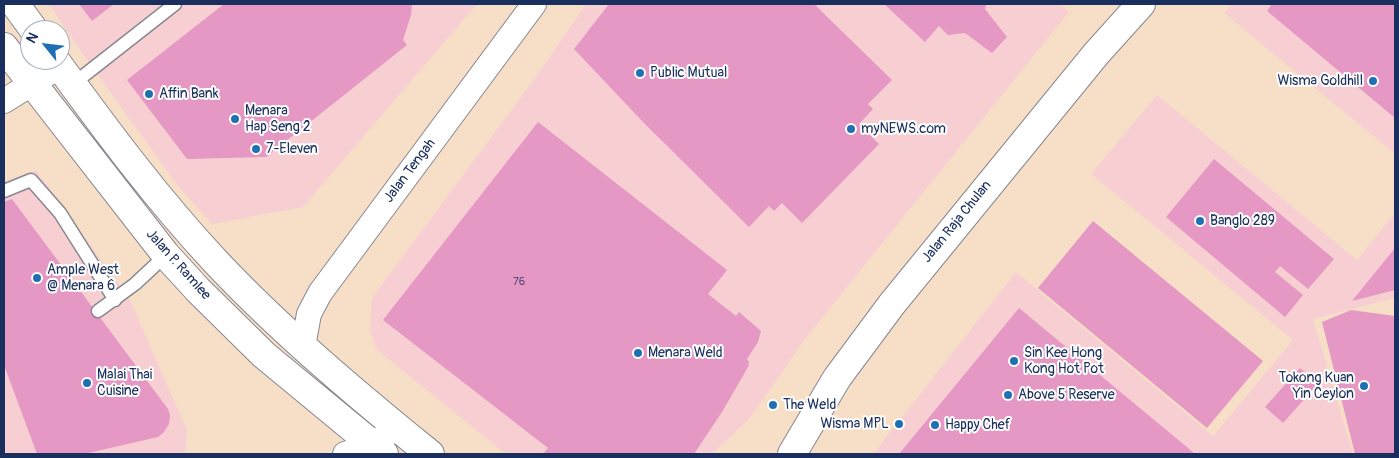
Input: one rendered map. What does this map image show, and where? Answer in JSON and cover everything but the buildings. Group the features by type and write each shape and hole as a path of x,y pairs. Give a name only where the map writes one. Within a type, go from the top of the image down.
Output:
{"street":[{"path":"15,4 27,20"},
{"name":"Jalan Tengah","path":"303,346 309,314 320,293 534,4"},
{"name":"Jalan Raja Chulan","path":"792,454 837,378 897,297 1096,54 1141,4"},
{"name":"Jalan P. Ramlee","path":"4,47 166,255 231,324 264,355 378,450"},
{"path":"4,101 32,84 63,70 156,194 216,261 303,346 430,454"},
{"path":"345,454 378,450 397,427"}],"lane":[{"path":"70,66 174,4"},
{"path":"4,191 31,180 60,213 115,300"},
{"path":"98,311 115,300 166,255"}],"shaded area":[{"path":"49,4 477,4 303,207 212,224 177,185 80,50 70,35 70,20 60,20"},
{"path":"586,4 1061,4 1069,12 805,339 750,418 712,454 506,454 376,349 370,329 372,298 535,78"},
{"path":"1232,4 1395,4 1395,154 1224,13"},
{"path":"1157,95 1357,260 1395,213 1395,298 1313,319 1353,454 873,454 1016,272 1213,436 1293,340 1091,174"},
{"name":"Ample West @ Menara 6","path":"36,170 130,300 187,430 185,454 4,454 4,182"}],"place":[{"name":"Public Mutual","path":"640,73"},
{"name":"Wisma Goldhill","path":"1373,81"},
{"name":"Affin Bank","path":"149,94"},
{"name":"Menara Hap Seng 2","path":"235,119"},
{"name":"myNEWS.com","path":"851,129"},
{"name":"7-Eleven","path":"256,149"},
{"name":"Banglo 289","path":"1200,221"},
{"name":"Ample West @ Menara 6","path":"37,278"},
{"name":"Menara Weld","path":"638,353"},
{"name":"Sin Kee Hong Kong Hot Pot","path":"1014,361"},
{"name":"Malai Thai Cuisine","path":"87,383"},
{"name":"Tokong Kuan Yin Ceylon","path":"1364,386"},
{"name":"Above 5 Reserve","path":"1008,395"},
{"name":"The Weld","path":"773,405"},
{"name":"Wisma MPL","path":"899,424"},
{"name":"Happy Chef","path":"935,425"}]}
